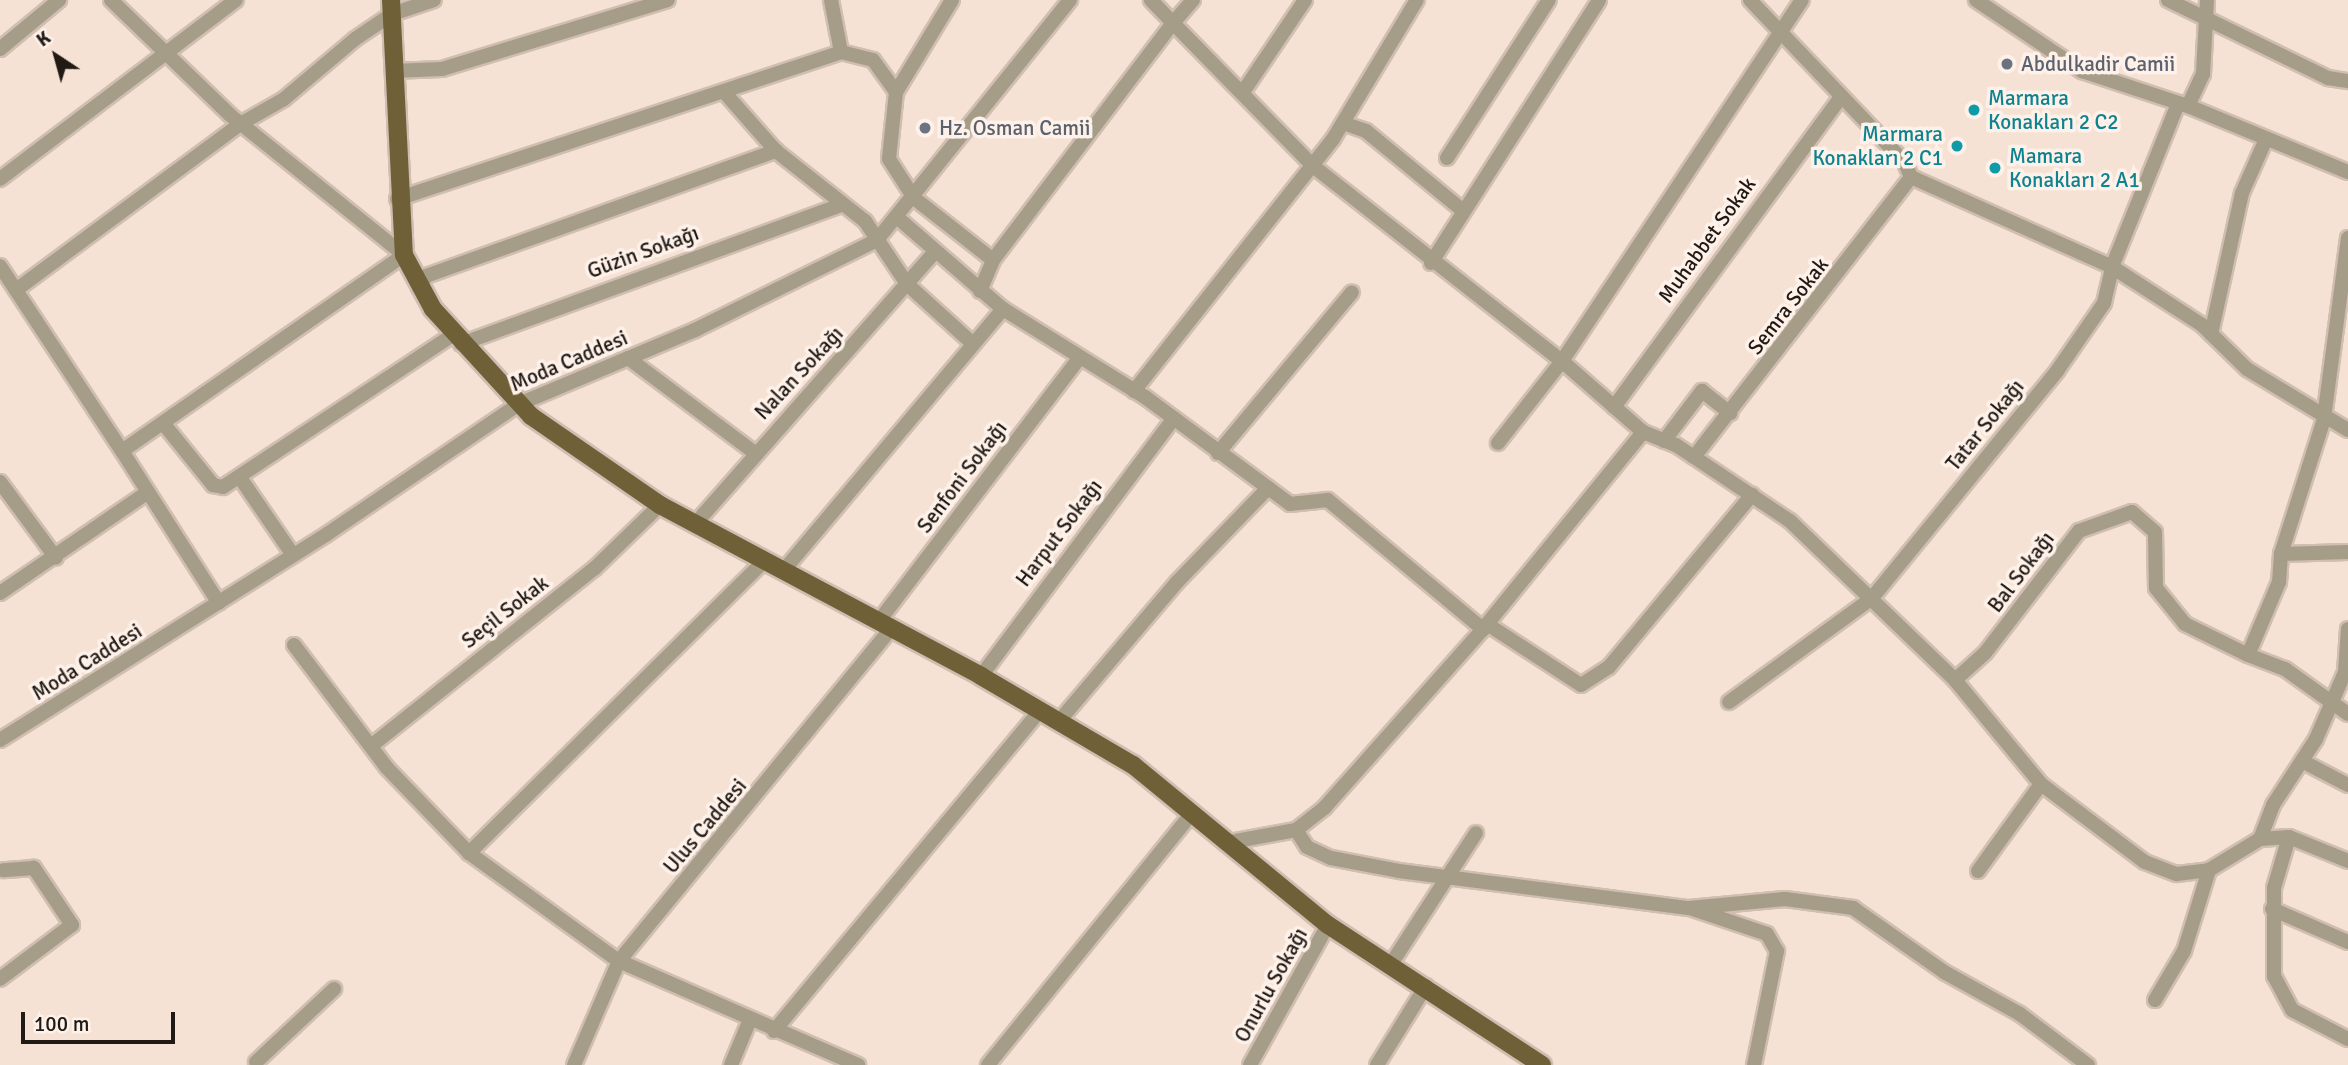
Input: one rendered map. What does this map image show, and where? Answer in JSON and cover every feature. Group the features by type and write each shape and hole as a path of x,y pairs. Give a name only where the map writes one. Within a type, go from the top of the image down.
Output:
{"main road":[{"path":"391,7 397,199 404,255 419,288 457,339 519,404 595,465 660,505 981,676 1133,765 1328,925 1426,986 1542,1065"}],"street":[{"path":"0,49 60,0"},
{"path":"111,0 164,56 404,255 122,451"},
{"path":"0,179 236,0"},
{"path":"16,290 242,123 284,99 391,7 434,0"},
{"path":"393,71 442,69 668,0"},
{"path":"831,0 841,52"},
{"path":"953,0 896,92 889,159 914,198 993,260"},
{"name":"Moda Caddesi","path":"0,740 219,603 519,404 628,358 877,240 898,218 1070,0"},
{"path":"1151,0 1313,166 1431,263 1562,361 1643,432 1694,457 1790,521 1955,680 2041,784 2144,862 2177,874 2209,870 2260,839 2290,837 2348,861"},
{"path":"980,291 993,260 1193,0"},
{"path":"1243,92 1305,0"},
{"path":"1134,391 1313,166 1343,123 1417,0"},
{"path":"1447,158 1549,0"},
{"path":"1431,263 1461,209 1599,0"},
{"path":"1750,0 1780,27 1839,100 1905,163 1912,177 2112,267 2211,334 2247,369 2324,419 2348,430"},
{"path":"1498,443 1562,361 1780,27 1801,0"},
{"path":"1976,0 2082,71 2183,105 2348,172"},
{"path":"2168,0 2206,7 2329,78 2348,81"},
{"name":"Tatar Sokağı","path":"1729,702 1872,598 2088,328 2104,303 2112,267 2183,105 2203,74 2206,7"},
{"path":"397,199 725,93 841,52 873,60 896,92"},
{"path":"725,93 776,151 841,205 865,221 907,284 971,342"},
{"name":"Muhabbet Sokak","path":"1614,407 1839,100"},
{"path":"1343,123 1366,131 1461,209"},
{"path":"2211,334 2242,193 2266,139"},
{"path":"419,288 426,276 776,151"},
{"name":"Semra Sokak","path":"1694,457 1912,177"},
{"name":"Güzin Sokağı","path":"241,479 457,339 841,205"},
{"path":"898,218 1003,309 1174,418 1290,504 1328,500 1485,626 1581,685 1609,667 1752,495"},
{"path":"2348,238 2346,274 2324,419 2281,554 2278,582 2248,655 2285,669 2330,705 2348,714"},
{"name":"Nalan Sokağı","path":"695,524 755,453 936,253"},
{"path":"0,266 219,603"},
{"path":"1218,453 1352,292"},
{"path":"783,570 971,342 1003,309"},
{"path":"628,358 755,453"},
{"name":"Senfoni Sokağı","path":"886,625 1079,358"},
{"path":"1664,441 1702,391 1730,412"},
{"name":"Harput Sokağı","path":"981,676 1174,418"},
{"path":"163,423 213,485 241,479 293,555"},
{"path":"1225,843 1296,830 1325,807 1485,626 1643,432"},
{"path":"0,482 55,558"},
{"path":"1060,720 1177,582 1268,488"},
{"path":"0,593 148,492"},
{"name":"Seçil Sokak","path":"371,746 595,568 660,505"},
{"name":"Bal Sokağı","path":"1955,680 1985,653 2079,531 2132,512 2155,532 2156,588 2185,624 2248,655"},
{"path":"2281,554 2348,552"},
{"path":"469,853 765,560"},
{"name":"Ulus Caddesi","path":"574,1065 619,961 886,625"},
{"path":"2260,839 2345,672 2348,629"},
{"path":"294,645 371,746 469,853 619,961 749,1022 858,1065"},
{"path":"774,1031 1041,709"},
{"path":"2302,761 2348,785"},
{"path":"1978,871 2041,784"},
{"path":"988,1065 1191,814"},
{"path":"1296,830 1307,847 1331,858 1689,908 1768,934 1777,951 1754,1065"},
{"path":"1391,964 1476,833"},
{"path":"2290,837 2272,909 2279,992 2292,1010 2348,1039"},
{"path":"0,979 72,925 34,868 1,869"},
{"path":"2155,1000 2184,951 2209,870"},
{"path":"1689,908 1772,899 1853,908 1944,972 2020,1014 2088,1065"},
{"path":"2272,909 2348,942"},
{"name":"Onurlu Sokağı","path":"1250,1065 1328,925"},
{"path":"1377,1065 1426,986"},
{"path":"256,1064 334,989"},
{"path":"732,1065 749,1022"}],"place":[{"name":"Abdulkadir Camii","path":"2007,64"},
{"name":"Marmara Konakları 2 C2","path":"1974,110"},
{"name":"Hz. Osman Camii","path":"925,128"},
{"name":"Marmara Konakları 2 C1","path":"1957,146"},
{"name":"Mamara Konakları 2 A1","path":"1995,168"}]}
